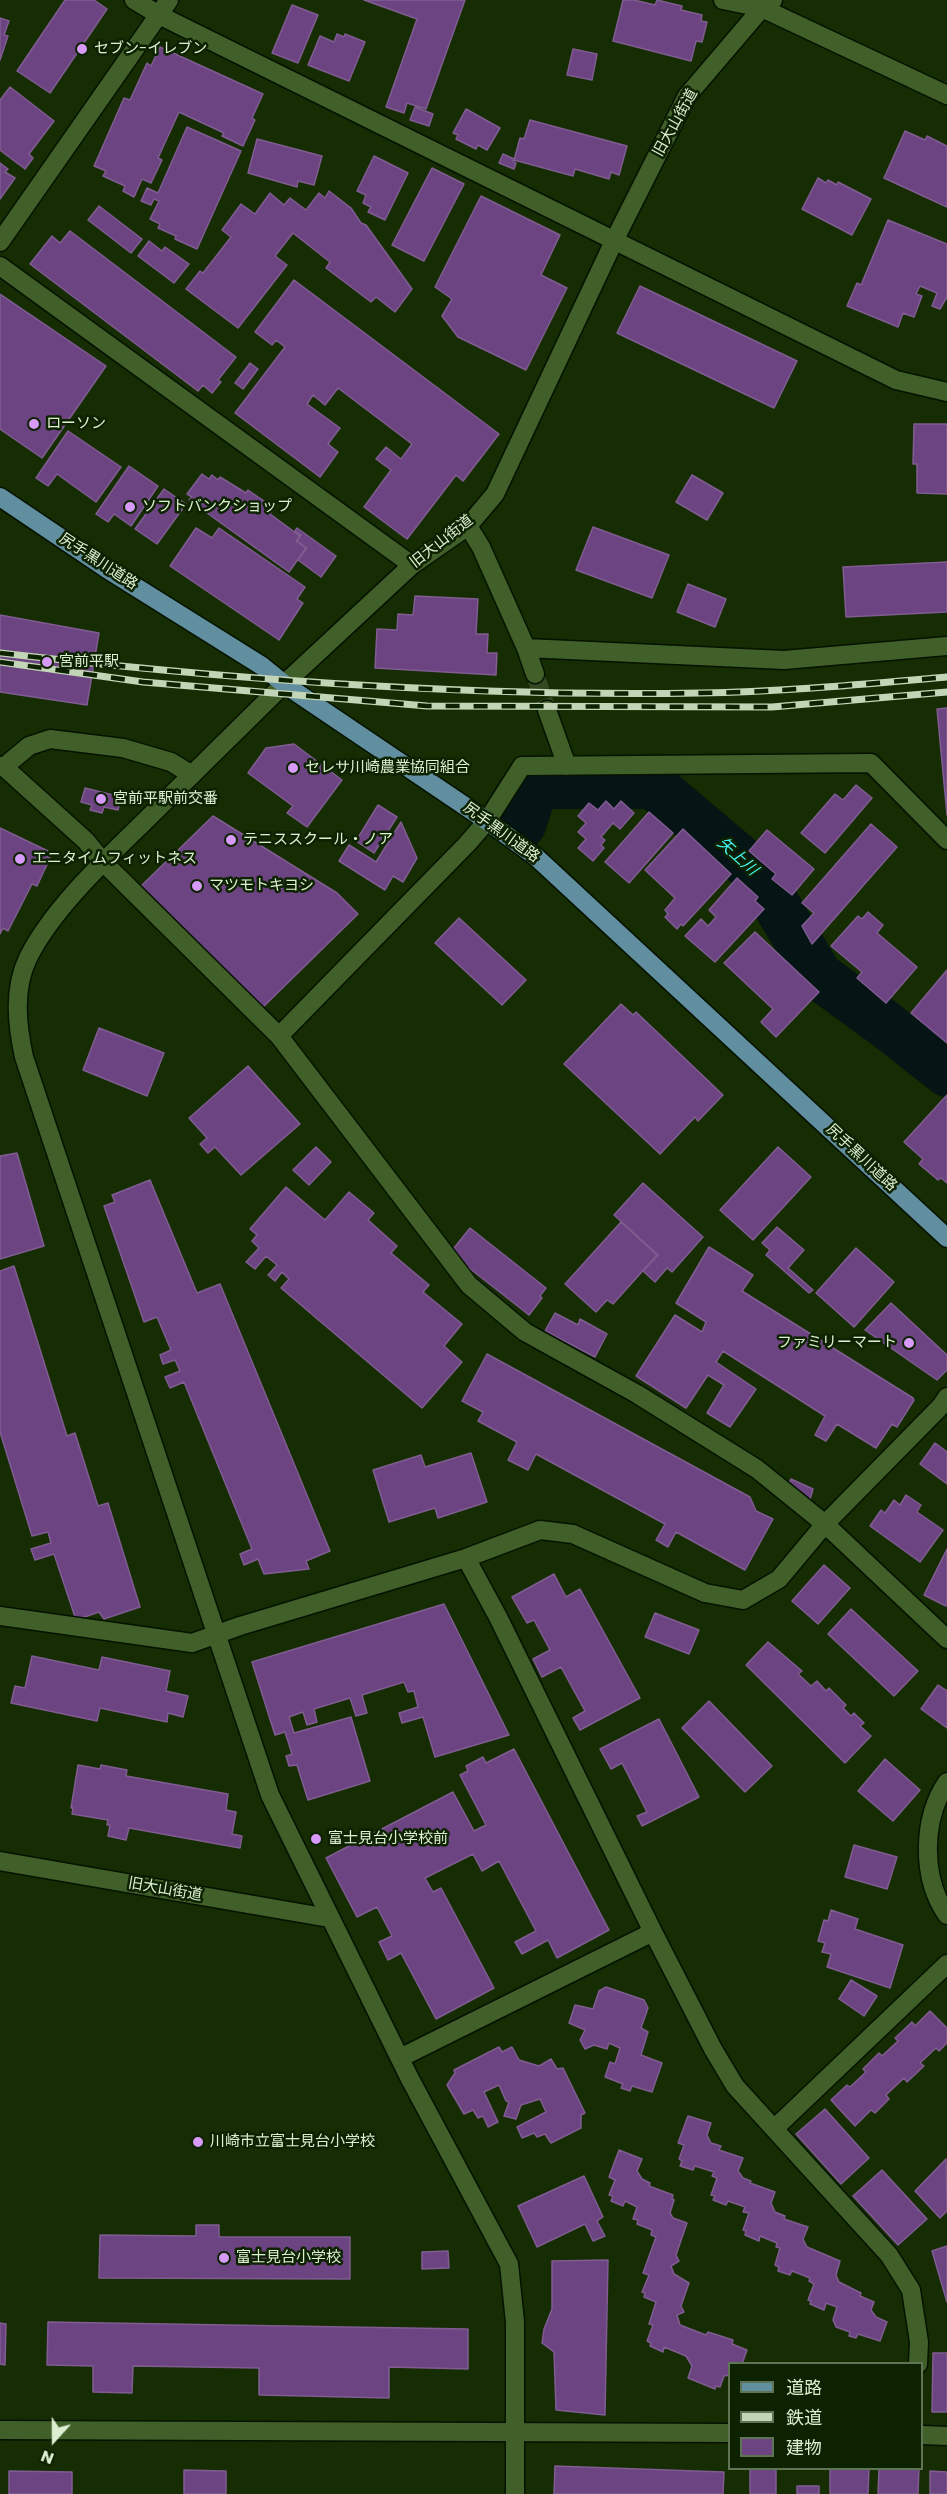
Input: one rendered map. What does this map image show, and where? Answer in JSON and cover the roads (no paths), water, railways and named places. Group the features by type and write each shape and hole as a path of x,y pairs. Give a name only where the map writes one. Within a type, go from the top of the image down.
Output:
{"main road":[{"name":"尻手黒川道路","path":"0,497 107,570 262,666 284,684 488,821 535,856 947,1238"}],"street":[{"path":"134,0 164,8 896,380 947,392"},
{"path":"723,0 767,4 947,95"},
{"name":"旧大山街道","path":"515,2494 514,2322 509,2264 400,2058 270,1795 24,1057 17,1025 19,991 27,959 55,917 104,862 284,684 412,565 468,526 495,494 615,239 687,96 767,4"},
{"path":"0,242 164,8"},
{"path":"0,266 412,565"},
{"path":"468,526 481,547 526,648 535,674"},
{"path":"526,648 784,660 947,646"},
{"path":"547,710 567,766"},
{"path":"192,775 171,762 123,748 50,738 29,746 2,766 86,841 104,862 279,1036 469,1285 525,1332 637,1394 757,1469 825,1524 947,1639"},
{"path":"279,1036 488,821 522,766 871,763 947,840"},
{"path":"0,1616 192,1643 466,1558 540,1530 573,1534 705,1593 743,1600 779,1579 825,1524 945,1405"},
{"path":"466,1558 503,1627 653,1932 713,2049 735,2086 889,2255 911,2290 919,2342 918,2362"},
{"path":"947,1782 929,1826 927,1865 940,1906 947,1915"},
{"name":"旧大山街道","path":"0,1861 329,1918"},
{"path":"400,2058 653,1932"},
{"path":"775,2128 947,1964"},
{"path":"0,2430 728,2433"},
{"path":"923,2435 947,2436"}],"waterway":[{"name":"矢上川","path":"522,825 535,785 653,785 758,874 819,976 947,1073"}],"tunnel":[{"path":"535,674 547,710"}],"railway":[{"path":"0,653 262,679 525,692 612,694 731,692 947,677"},
{"path":"0,662 143,682 427,706 772,707 947,692"}],"place":[{"name":"セブン-イレブン","path":"82,49"},
{"name":"ローソン","path":"34,424"},
{"name":"ソフトバンクショップ","path":"130,507"},
{"name":"宮前平駅","path":"47,662"},
{"name":"セレサ川崎農業協同組合","path":"293,768"},
{"name":"宮前平駅前交番","path":"101,799"},
{"name":"テニススクール・ノア","path":"231,840"},
{"name":"エニタイムフィットネス","path":"20,859"},
{"name":"マツモトキヨシ","path":"197,886"},
{"name":"ファミリーマート","path":"909,1343"},
{"name":"富士見台小学校前","path":"316,1839"},
{"name":"川崎市立富士見台小学校","path":"198,2142"},
{"name":"富士見台小学校","path":"224,2258"}]}
